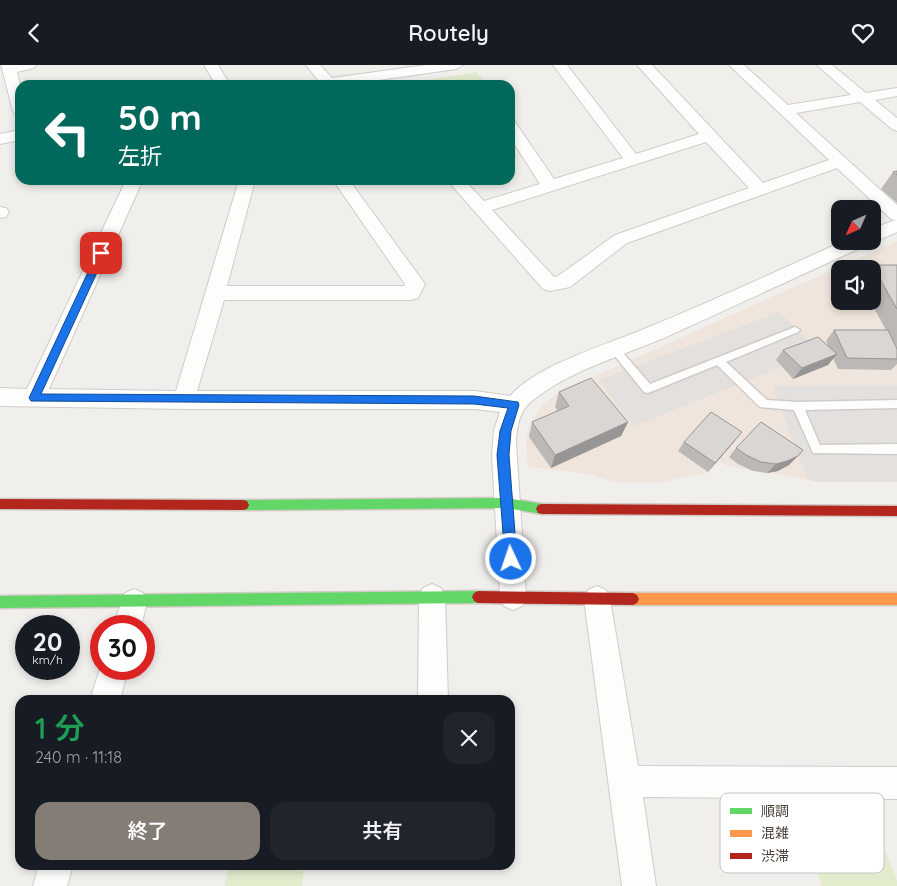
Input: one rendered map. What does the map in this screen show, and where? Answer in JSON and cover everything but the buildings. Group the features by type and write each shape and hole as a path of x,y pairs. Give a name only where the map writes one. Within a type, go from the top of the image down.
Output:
{"street":[{"path":"15,92 8,67 29,65"},
{"path":"211,65 220,80"},
{"path":"313,65 320,80"},
{"path":"350,80 456,65"},
{"path":"560,65 634,160"},
{"path":"644,65 760,190"},
{"path":"736,65 897,215"},
{"path":"824,65 897,126"},
{"path":"786,110 897,92"},
{"path":"515,133 550,187"},
{"path":"0,139 15,136"},
{"path":"481,208 708,136"},
{"path":"460,185 550,284 563,282 621,239 840,162"},
{"path":"34,398 132,185"},
{"path":"184,400 246,185"},
{"path":"216,293 411,293 415,284 345,185"},
{"path":"881,232 897,225"},
{"path":"513,597 508,503 503,455 505,431 514,405 528,391 569,369 840,250"},
{"path":"0,397 184,400 474,400 514,405"},
{"path":"0,504 174,506 508,503 542,509 897,511"},
{"path":"432,597 432,695"},
{"path":"0,602 131,614 432,597 897,599"},
{"path":"597,599 639,886"},
{"path":"106,695 111,680"},
{"path":"625,781 897,783"},
{"path":"50,886 55,870"}],"lane":[{"path":"615,350 648,389 795,330"},
{"path":"719,361 764,404 798,406 897,404"},
{"path":"798,406 817,450 897,449"}],"shaded area":[{"path":"897,241 897,482 820,482 728,466 716,460 705,473 663,482 613,482 589,474 528,467 526,444 529,426 542,406 559,392 831,270 831,310 881,310 881,260 854,260 881,250 881,248"},
{"path":"779,312 814,345 775,360 781,367 634,426 599,380"},
{"path":"897,385 897,482 820,482 808,480 772,386"}],"green space":[{"path":"477,72 483,80 427,80"},
{"path":"884,848 897,881 897,886 822,886 817,873 884,873"},
{"path":"227,870 304,870 302,886 225,886"}],"traffic: fast":[{"path":"243,505 507,503 542,509"},
{"path":"0,602 478,597"}],"traffic: slow":[{"path":"633,599 897,599"}],"traffic: jam":[{"path":"0,504 243,505"},
{"path":"542,509 897,511"},
{"path":"478,597 633,599"}],"route":[{"path":"101,253 34,398 474,400 514,405 505,431 503,455 511,559"}]}
